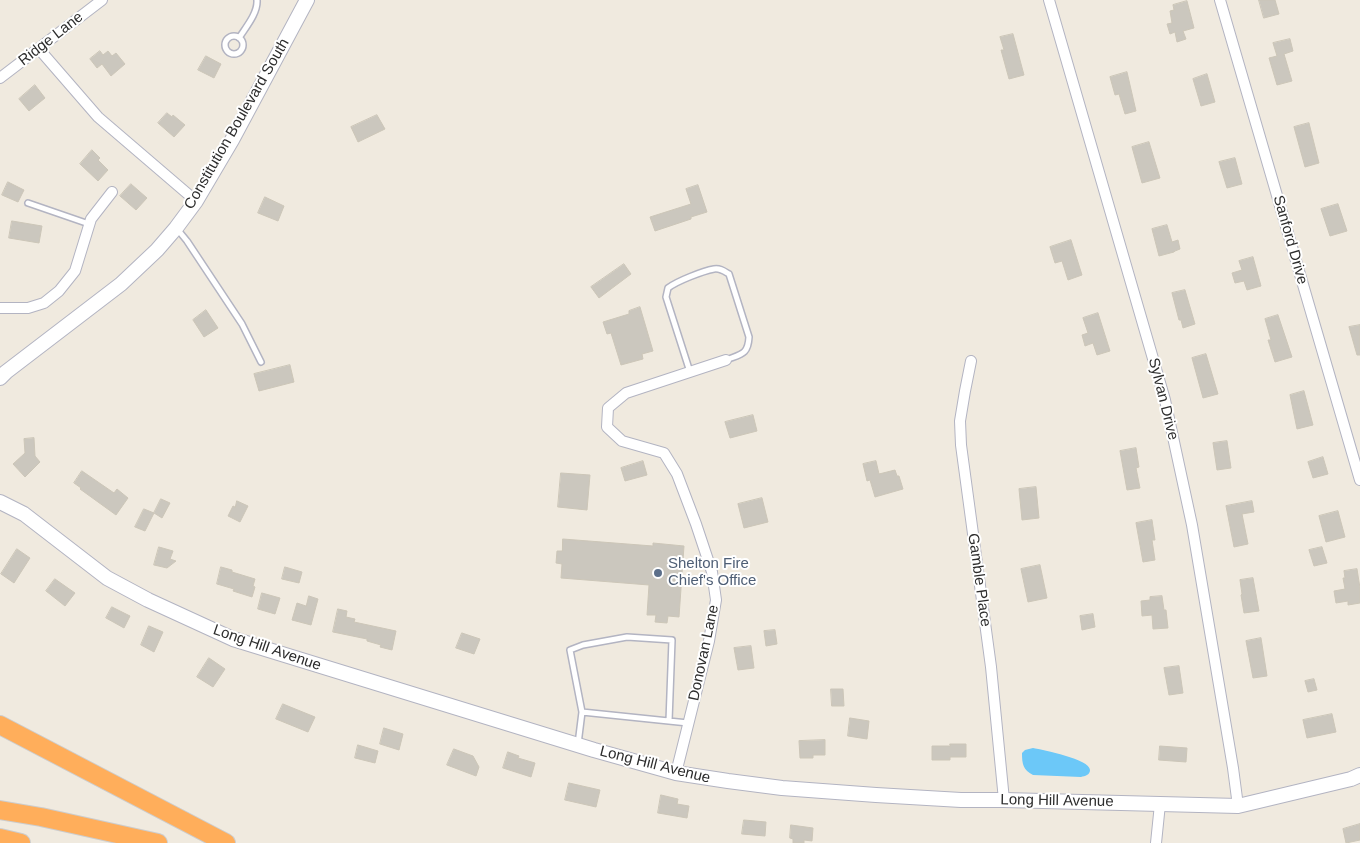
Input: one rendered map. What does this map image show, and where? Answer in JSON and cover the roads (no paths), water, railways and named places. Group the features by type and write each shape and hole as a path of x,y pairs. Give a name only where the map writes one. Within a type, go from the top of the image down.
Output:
{"highway":[{"path":"0,725 226,843"},
{"path":"0,810 41,817 158,843"},
{"path":"0,838 21,843"}],"street":[{"name":"Ridge Lane","path":"0,78 102,0"},
{"name":"Constitution Boulevard South","path":"0,378 121,284 157,250 176,228 196,201 232,140 307,0"},
{"name":"Sylvan Drive","path":"1049,0 1165,400 1192,525 1238,806"},
{"name":"Sanford Drive","path":"1220,0 1360,480"},
{"path":"39,49 98,116 196,201"},
{"path":"0,308 28,308 36,306 44,303 59,291 75,271 89,224 112,192"},
{"name":"Donovan Lane","path":"676,773 709,641 716,600 712,572 677,474 664,453 622,441 607,427 608,408 626,393 726,360"},
{"name":"Gamble Place","path":"971,361 960,421 961,445 991,667 1004,800"},
{"name":"Long Hill Avenue","path":"0,502 24,514 106,578 148,600 232,639 578,745 676,773 782,788 942,799 1238,806 1351,779 1360,775"},
{"path":"1156,843 1160,804"}],"lane":[{"path":"239,38 255,10 257,0"},
{"path":"28,203 89,224"},
{"path":"176,228 187,241 242,324 261,362"},
{"path":"690,372 666,297 668,288 675,282 715,269 723,270 729,274 748,337 748,347 744,353 726,360"},
{"path":"578,745 582,712 570,650 582,645 627,637 672,640 669,721"},
{"path":"582,712 688,723"}],"water":[{"path":"1033,748 1075,759 1088,766 1090,772 1081,777 1033,775 1024,766 1022,753"}],"place":[{"name":"Shelton Fire Chief's Office","path":"658,573"}]}
